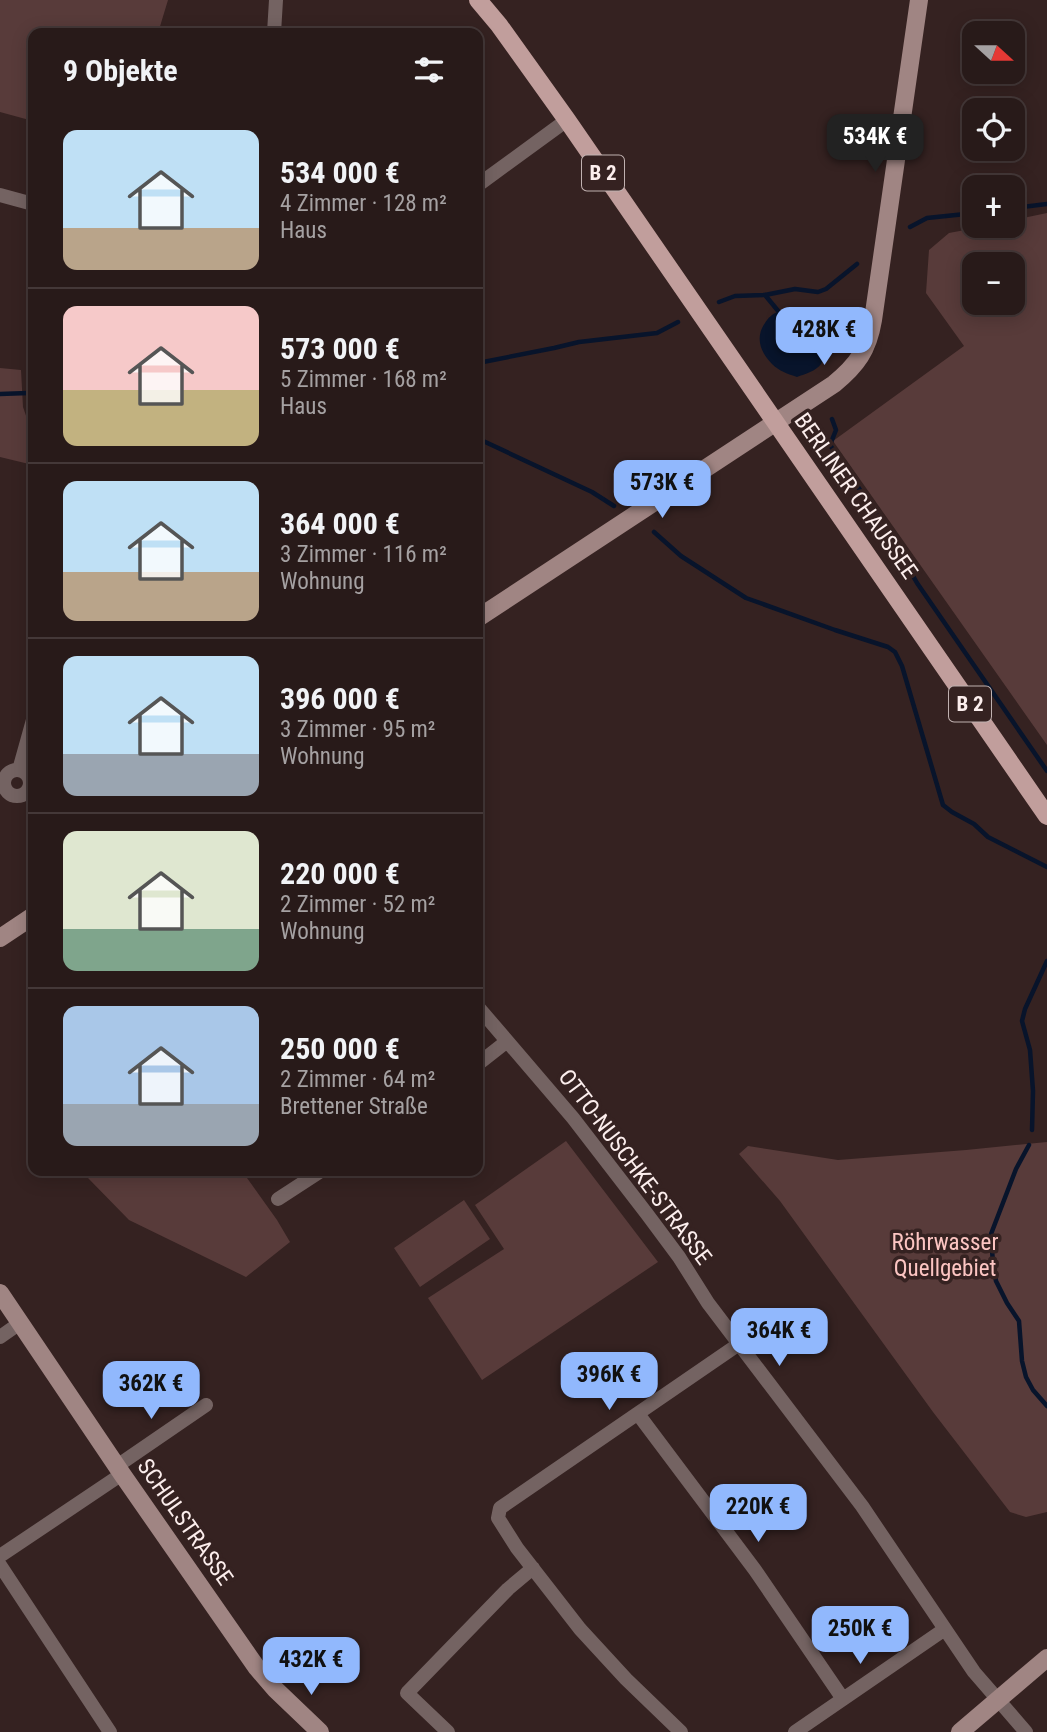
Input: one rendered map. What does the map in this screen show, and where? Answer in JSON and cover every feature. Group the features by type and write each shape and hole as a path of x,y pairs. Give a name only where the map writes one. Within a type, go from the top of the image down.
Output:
{"main road":[{"name":"BERLINER CHAUSSEE","path":"478,0 512,42 567,120 1047,816"}],"street":[{"path":"274,28 276,0"},
{"path":"483,615 776,422 842,377 860,358 869,342 876,302 919,0"},
{"path":"483,181 567,120"},
{"path":"0,195 28,203"},
{"path":"27,776 15,770 7,774 2,787 12,795 20,795 28,789"},
{"path":"0,939 28,919"},
{"name":"OTTO-NUSCHKE-STRASSE","path":"483,1013 573,1118 616,1173 679,1257 708,1303 854,1495 982,1682 1026,1732"},
{"path":"483,1061 506,1042"},
{"path":"278,1199 313,1176"},
{"name":"SCHULSTRASSE","path":"0,1293 257,1668 320,1732"},
{"path":"0,1337 20,1323"},
{"path":"681,1732 598,1650 533,1568 498,1518 500,1508 739,1344"},
{"path":"0,1556 206,1405"},
{"path":"638,1414 755,1570 844,1699"},
{"path":"0,1565 110,1732"},
{"path":"448,1732 407,1693 508,1589 533,1568"},
{"path":"795,1732 945,1629"},
{"path":"960,1732 1047,1658"}],"green space":[{"path":"0,0 168,0 160,28 28,28 28,120 0,112"},
{"path":"1047,213 1047,745 833,441 964,346 926,293 929,250 949,233 962,231 962,238 1025,238 1025,218"},
{"path":"0,368 21,370 23,407 28,422 28,464 0,457"},
{"path":"566,1141 658,1262 482,1380 428,1298 504,1249 475,1205"},
{"name":"Röhrwasser Quellgebiet","path":"1047,1142 1047,1512 1026,1517 1010,1512 933,1412 780,1201 739,1154 748,1146 838,1160"},
{"path":"246,1176 290,1242 246,1277 129,1220 88,1178"},
{"path":"464,1200 490,1239 420,1287 394,1248"}],"water":[{"path":"795,311 817,319 825,329 826,336 821,364 797,377 772,364 764,354 760,339 762,328 772,315"}],"waterway":[{"path":"1025,207 1047,204"},
{"path":"910,227 927,218 962,214"},
{"path":"719,302 735,296 765,295 795,289 818,292 826,289 857,264"},
{"path":"765,295 780,316"},
{"path":"483,362 579,342 657,333 678,322"},
{"path":"0,394 28,393"},
{"path":"832,419 836,430 830,445 888,532 917,583 1047,771"},
{"path":"483,441 592,492 614,506"},
{"path":"654,532 681,556 746,598 888,647 895,652 902,666 943,805 974,824 988,837 1047,867"},
{"path":"1032,1130 1030,1050 1022,1021 1047,961"},
{"path":"1029,1145 1016,1169 991,1234 993,1264 996,1281 1019,1321 1026,1377 1047,1406"}]}
